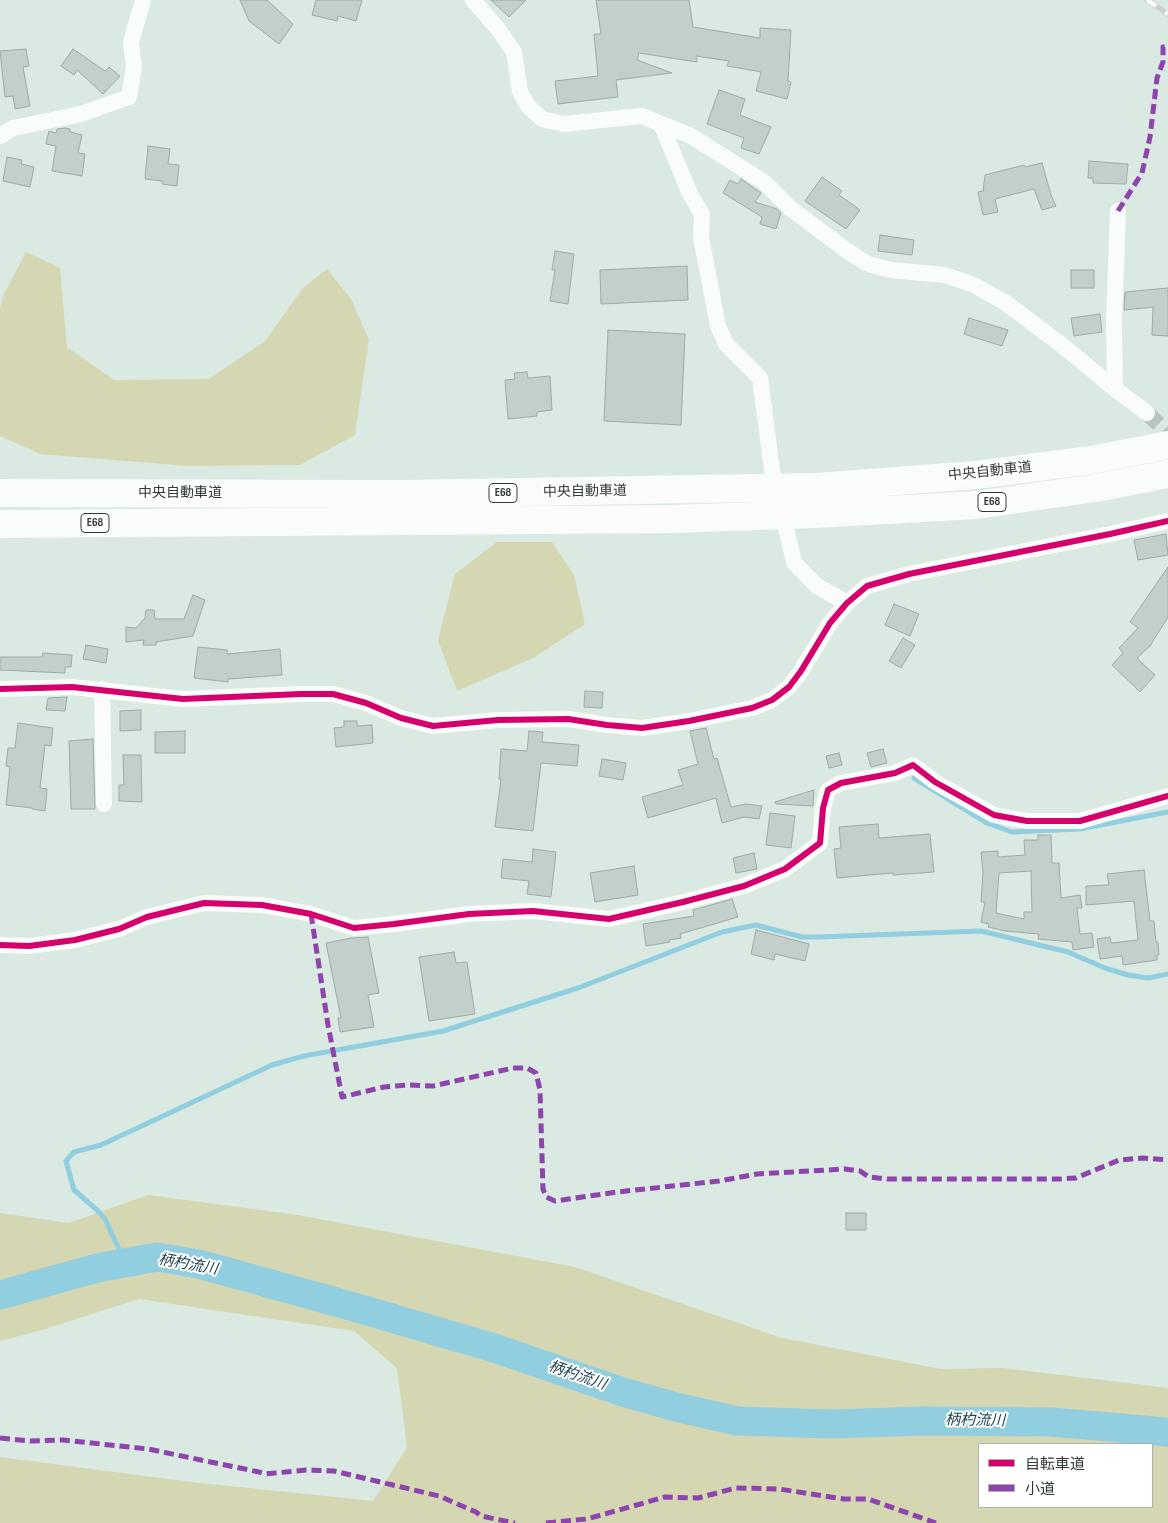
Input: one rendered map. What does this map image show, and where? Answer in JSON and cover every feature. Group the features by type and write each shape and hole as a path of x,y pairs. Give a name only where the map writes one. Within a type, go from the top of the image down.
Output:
{"highway":[{"name":"中央自動車道","path":"0,524 673,519 1090,460 1168,445"},
{"name":"中央自動車道","path":"0,493 402,494 976,504 1096,488 1168,474"}],"street":[{"path":"0,136 13,128 81,114 129,97 134,67 131,42 143,0"},
{"path":"473,0 498,29 514,52 520,92 528,106 542,119 564,124 642,116 691,136 764,182 790,208 868,264 891,270 945,275 974,285 1006,303 1064,346 1114,389 1147,413"},
{"path":"661,124 690,194 702,214 701,237 718,326 726,344 760,378 772,470 794,562 817,586 847,603"},
{"path":"1114,389 1114,322 1118,212"},
{"path":"0,689 72,687 183,699 333,694 366,703 401,718 432,726 498,720 568,720 642,728 689,721 752,708 772,700 789,687 802,671 830,623 847,603 867,586 909,574 1168,521"},
{"path":"102,689 104,804"},
{"path":"0,945 29,946 75,940 119,929 147,917 204,903 262,905 311,914 354,928 470,914 533,911 609,919 744,886 785,869 820,843 828,790 841,783 895,774 913,765 935,782 994,815 1027,821 1080,821 1168,796"}],"green space":[{"path":"26,252 60,268 67,347 114,380 209,379 265,341 303,288 327,269 351,299 369,340 355,435 300,465 188,466 40,454 0,436 0,309 4,294"},
{"path":"497,542 552,542 574,575 585,624 533,658 457,691 438,640 455,574"},
{"path":"148,1195 298,1215 575,1267 782,1338 941,1369 1003,1368 1168,1388 1168,1523 0,1523 0,1457 191,1482 373,1501 407,1447 397,1368 354,1331 139,1299 42,1330 0,1341 0,1213 69,1223"}],"building":[{"path":"240,0 267,0 293,24 279,44 249,21"},
{"path":"316,0 362,0 356,21 338,16 337,21 312,15"},
{"path":"491,0 526,0 509,17"},
{"path":"596,0 689,0 693,27 760,38 760,28 791,30 788,81 791,82 787,99 756,91 761,72 727,66 729,61 696,56 697,62 639,53 637,60 672,73 616,80 618,97 558,104 555,81 598,76 594,34 601,34"},
{"path":"26,49 29,66 23,67 30,106 15,109 13,96 5,97 0,51"},
{"path":"73,49 105,71 109,67 120,76 103,94 77,70 74,75 61,66"},
{"path":"719,90 745,99 740,115 771,127 759,154 741,148 744,138 707,124"},
{"path":"57,129 70,129 70,132 82,135 78,153 85,154 82,176 52,171 56,146 46,144 49,131 56,133"},
{"path":"148,146 170,149 168,164 179,165 177,186 162,184 162,181 145,179"},
{"path":"7,157 22,160 21,164 34,167 30,187 3,181"},
{"path":"1089,161 1128,164 1126,184 1093,183 1093,178 1088,178"},
{"path":"1042,163 1056,206 1042,210 1034,189 995,199 998,212 983,215 978,192 983,191 985,175 1024,165 1025,167"},
{"path":"822,177 842,191 839,195 860,210 846,229 805,201"},
{"path":"741,179 761,193 755,202 777,209 781,213 776,229 760,224 762,217 723,193 730,180 738,184"},
{"path":"880,235 914,240 912,255 878,251"},
{"path":"555,251 574,254 568,304 550,301 555,270 552,270"},
{"path":"687,266 688,300 601,304 600,270"},
{"path":"1071,270 1094,270 1094,288 1071,288"},
{"path":"1168,288 1168,336 1152,335 1153,307 1124,310 1125,292"},
{"path":"1100,314 1102,332 1074,336 1071,318"},
{"path":"969,318 1008,330 1002,346 964,334"},
{"path":"608,330 685,334 681,425 604,421"},
{"path":"527,372 528,378 550,376 552,410 537,412 537,416 508,419 505,380 515,379 514,373"},
{"path":"1166,534 1168,555 1138,560 1134,540"},
{"path":"1168,567 1168,617 1150,646 1137,658 1155,675 1140,692 1112,665 1123,653 1119,648 1138,628 1130,622"},
{"path":"193,595 205,600 193,636 156,642 156,645 143,645 144,640 126,642 126,627 136,628 145,618 146,610 154,610 155,619 184,619"},
{"path":"894,604 919,614 910,636 885,625"},
{"path":"903,638 915,645 901,668 889,661"},
{"path":"86,645 108,649 106,663 83,659"},
{"path":"198,647 227,650 227,654 280,649 282,675 228,679 228,682 194,678"},
{"path":"43,653 72,655 71,667 65,667 65,673 0,670 0,657 42,657"},
{"path":"585,691 603,692 602,708 584,707"},
{"path":"67,697 65,711 46,710 48,698"},
{"path":"141,710 141,730 120,731 120,711"},
{"path":"344,721 357,721 357,726 372,725 373,743 336,747 334,728 344,727"},
{"path":"18,723 53,728 51,746 45,745 40,788 47,789 45,811 6,805 10,767 6,766 8,748 15,748"},
{"path":"706,728 714,759 717,758 731,807 746,804 762,806 759,819 744,817 722,823 716,798 648,818 642,797 683,785 678,770 698,764 690,731"},
{"path":"185,731 185,753 155,753 155,732"},
{"path":"529,731 543,732 542,742 579,745 577,766 541,763 533,831 495,827 501,779 499,779 501,749 527,751"},
{"path":"93,739 95,809 71,809 69,741"},
{"path":"883,749 887,763 871,767 867,753"},
{"path":"839,753 842,765 829,768 826,756"},
{"path":"123,755 141,755 142,802 119,801 119,785 124,785"},
{"path":"602,759 626,763 623,780 599,776"},
{"path":"814,790 813,806 776,804 775,802"},
{"path":"770,813 795,816 791,848 766,845"},
{"path":"878,824 879,838 930,834 934,872 893,875 893,873 837,878 834,849 841,848 839,827"},
{"path":"1038,835 1051,835 1052,863 1059,863 1061,898 1080,895 1082,908 1077,908 1080,934 1092,933 1094,947 1073,950 1072,942 1038,939 1039,934 1005,931 988,927 989,924 981,922 985,902 981,902 983,872 981,852 998,851 998,857 1025,855 1024,840 1038,840","holes":["1031,871 1032,912 1024,912 1024,919 996,913 999,873"]},
{"path":"533,849 556,852 551,897 527,894 529,881 501,878 503,859 532,862"},
{"path":"754,853 757,869 736,873 733,858"},
{"path":"634,866 638,895 595,902 590,873"},
{"path":"1144,870 1150,921 1154,921 1156,942 1158,942 1159,955 1157,955 1157,960 1123,965 1122,956 1100,959 1097,939 1110,937 1111,943 1138,940 1134,901 1086,905 1086,886 1109,885 1107,874"},
{"path":"732,899 738,917 680,934 681,938 669,940 670,942 646,946 643,924 694,916 693,910"},
{"path":"756,930 809,944 805,961 775,954 774,960 751,954"},
{"path":"368,937 379,993 368,995 374,1027 340,1032 338,1018 341,1018 326,943"},
{"path":"454,952 456,963 467,962 475,1014 429,1021 419,957"},
{"path":"846,1213 866,1213 866,1230 846,1230"}],"waterway":[{"path":"914,778 987,823 1012,832 1080,829 1168,812"},
{"path":"125,1262 105,1219 74,1190 66,1161 74,1152 101,1145 272,1065 304,1056 443,1031 578,988 722,932 756,925 802,937 981,931 1068,952 1105,968 1128,975 1148,978 1168,974"},
{"name":"柄杓流川","path":"0,1295 97,1268 157,1257 199,1264 354,1307 494,1348 623,1392 737,1421 831,1424 924,1421 1051,1422 1168,1432"}],"tunnel":[{"path":"1147,413 1168,433"}],"railway":[{"path":"1147,0 1168,14"}],"marked path":[{"path":"1118,211 1142,173 1150,137 1157,78 1163,62 1163,47 1168,47"},
{"path":"311,914 328,1025 342,1097 384,1087 407,1085 433,1086 513,1068 527,1068 536,1073 540,1090 543,1189 546,1197 555,1201 719,1181 757,1174 845,1169 860,1171 869,1177 887,1179 1060,1179 1076,1178 1119,1160 1143,1158 1168,1160"},
{"path":"0,1438 30,1441 63,1440 148,1449 265,1474 306,1470 334,1471 439,1496 481,1516 515,1523"},
{"path":"546,1523 587,1519 665,1497 698,1498 736,1488 779,1489 844,1499 868,1499 936,1523"}],"cycle path":[{"path":"0,689 72,687 183,699 333,694 366,703 401,718 433,726 498,720 568,719 642,728 689,721 752,708 772,700 789,687 830,623 847,603 867,586 909,574 1168,521"},
{"path":"0,945 29,946 75,940 119,929 147,917 204,903 262,905 311,914 354,928 469,914 533,911 609,919 744,886 785,869 820,843 823,808 828,790 841,783 895,773 913,765 935,782 994,815 1027,821 1080,821 1168,796"}]}
